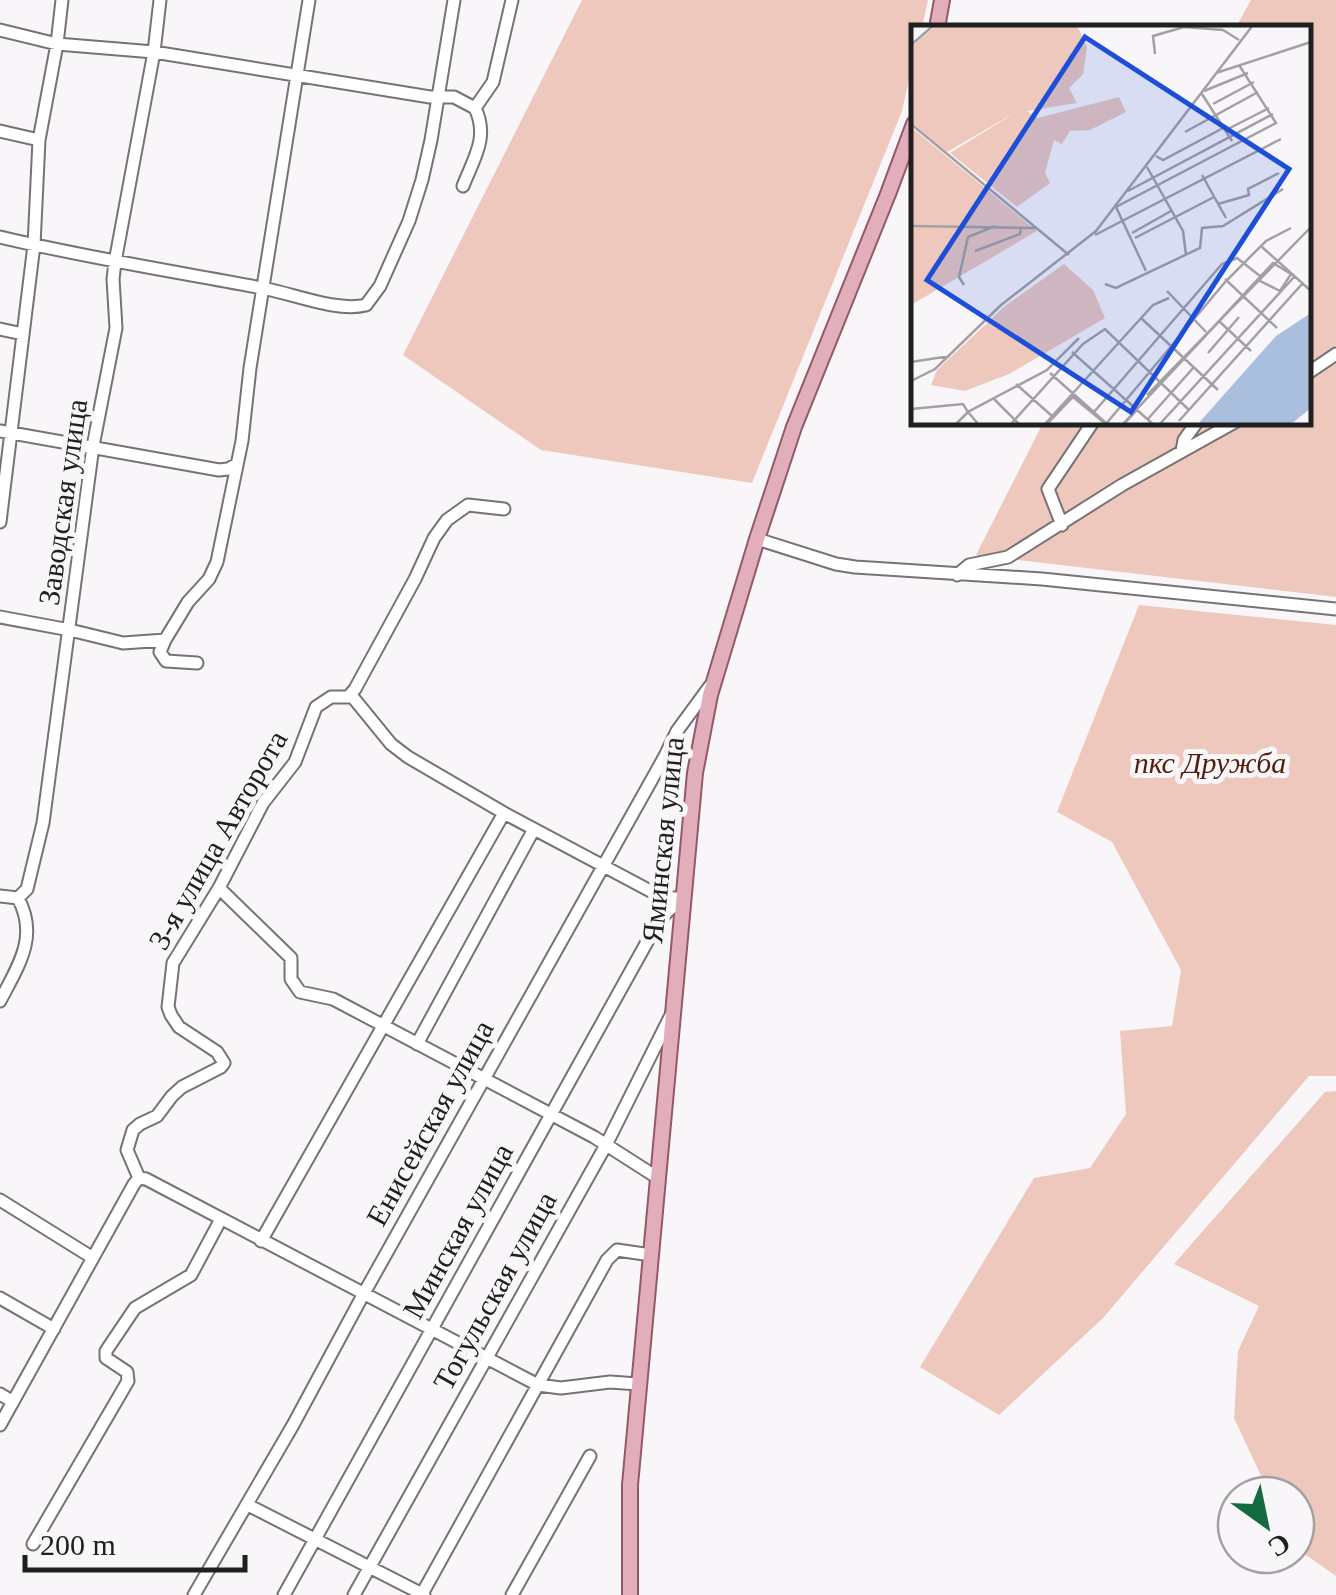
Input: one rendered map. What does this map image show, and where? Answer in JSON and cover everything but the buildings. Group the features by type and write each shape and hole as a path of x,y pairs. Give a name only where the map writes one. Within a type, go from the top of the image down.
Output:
{"main road":[{"path":"937,25 942,0"},
{"name":"Яминская улица","path":"630,1595 630,1485 638,1384 694,773 702,729 756,538 794,427 911,132"}],"street":[{"path":"0,522 5,432 34,245 38,140 62,0"},
{"name":"Заводская улица","path":"18,898 28,889 42,832 93,446 116,328 115,262 160,0"},
{"path":"197,663 166,661 160,652 188,602 216,567 242,440 309,0"},
{"path":"0,237 346,307 366,305 375,295 409,222 425,171 454,0"},
{"path":"475,108 493,82 512,0"},
{"path":"0,30 56,44 154,52 454,97 475,108 482,126 482,138 463,186"},
{"path":"0,131 38,140"},
{"path":"0,329 23,334"},
{"path":"1311,371 1336,354"},
{"path":"1062,524 1048,489 1091,425"},
{"path":"1182,451 1194,425"},
{"path":"957,575 968,566 1008,557 1122,484 1230,425"},
{"path":"5,432 218,470 236,464"},
{"path":"504,508 468,505 443,524 351,695 397,749 534,829 662,896 684,898"},
{"path":"756,538 855,568 1042,578 1336,610"},
{"path":"0,618 124,642 165,640"},
{"name":"Енисейская улица","path":"194,1595 248,1505 678,731 714,679"},
{"name":"3-я улица Авторота","path":"139,1178 127,1150 133,1130 157,1116 182,1087 224,1063 216,1052 179,1027 168,1007 173,963 219,888 263,803 296,762 316,707 331,696 351,695"},
{"path":"261,1241 504,812"},
{"path":"417,1044 534,829"},
{"path":"219,888 291,958 291,979 296,989 333,999 550,1114 658,1178"},
{"path":"0,896 18,898 28,938 0,1001"},
{"name":"Минская улица","path":"284,1595 657,924 684,898"},
{"name":"Тогульская улица","path":"354,1595 606,1145 674,1009"},
{"path":"0,1425 139,1178 538,1385 561,1388 610,1382 638,1384"},
{"path":"0,1200 93,1258"},
{"path":"33,1544 128,1381 127,1372 106,1358 106,1351 134,1308 186,1279 221,1219"},
{"path":"248,1505 369,1566 403,1590 423,1594 610,1255 618,1250 651,1255"},
{"path":"0,1298 54,1329"},
{"path":"0,1394 13,1402"},
{"path":"512,1595 590,1456"}],"green space":[{"path":"582,0 928,0 922,25 911,25 911,70 902,111 752,483 541,450 403,355"},
{"path":"1251,0 1336,0 1336,597 976,555 1042,425 1311,425 1311,25 1237,25"},
{"name":"пкс Дружба","path":"1139,605 1336,625 1336,1076 1309,1076 1103,1318 999,1415 920,1367 1034,1178 1090,1168 1126,1114 1120,1031 1172,1026 1181,970 1112,842 1057,812"},
{"path":"1336,1091 1336,1576 1316,1562 1316,1475 1261,1475 1234,1418 1238,1351 1259,1306 1174,1264 1325,1092"}]}
